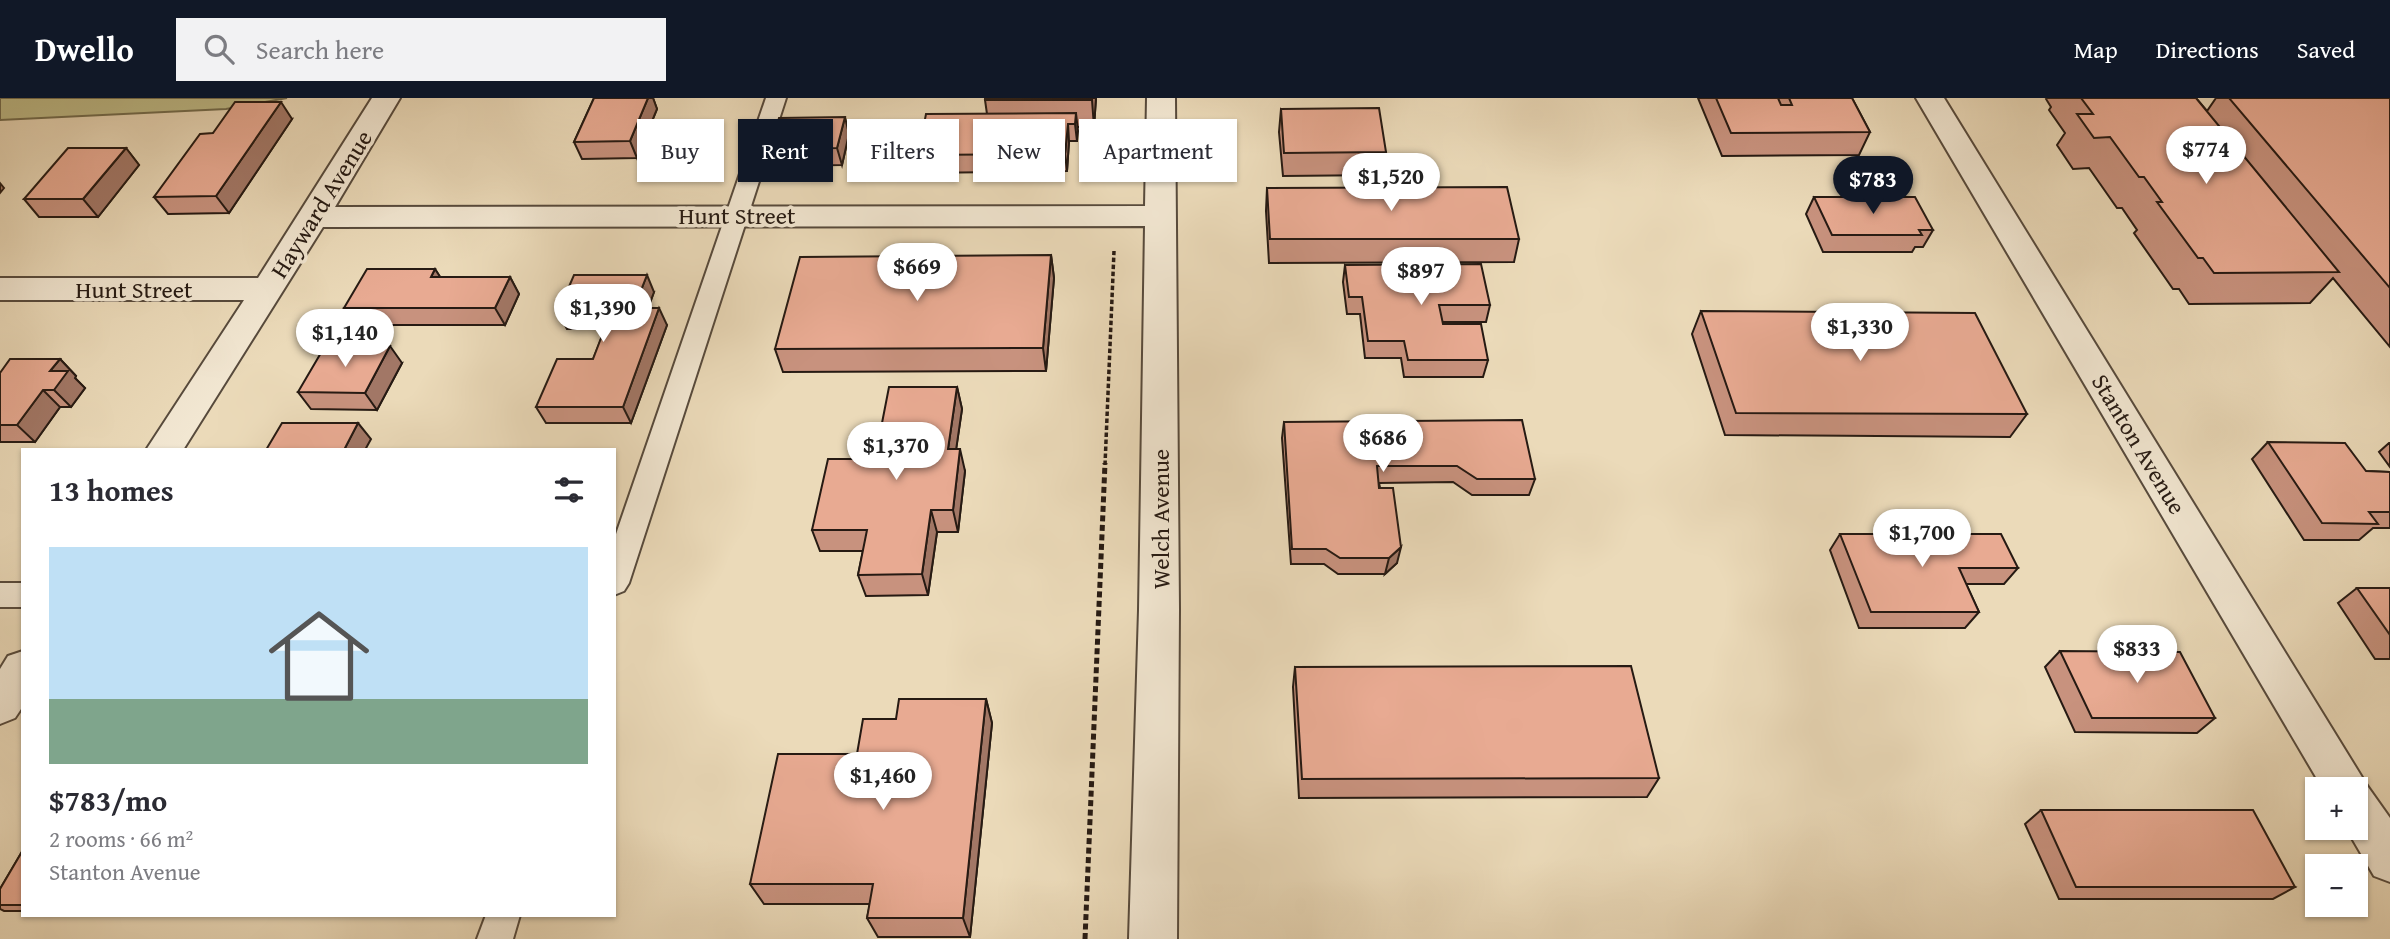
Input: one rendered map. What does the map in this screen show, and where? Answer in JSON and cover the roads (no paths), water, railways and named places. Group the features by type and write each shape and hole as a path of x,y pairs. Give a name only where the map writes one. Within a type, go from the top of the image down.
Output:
{"street":[{"name":"Hayward Avenue","path":"165,448 313,218 386,98"},
{"name":"Welch Avenue","path":"1153,939 1162,216 1161,98"},
{"name":"Stanton Avenue","path":"1930,98 2340,777"},
{"name":"Hunt Street","path":"313,218 1162,216"},
{"name":"Hunt Street","path":"0,289 268,289"},
{"path":"0,705 21,672"},
{"path":"2368,823 2390,860"}],"lane":[{"path":"616,577 776,98"},
{"path":"0,594 21,594"},
{"path":"495,939 502,917"}]}
